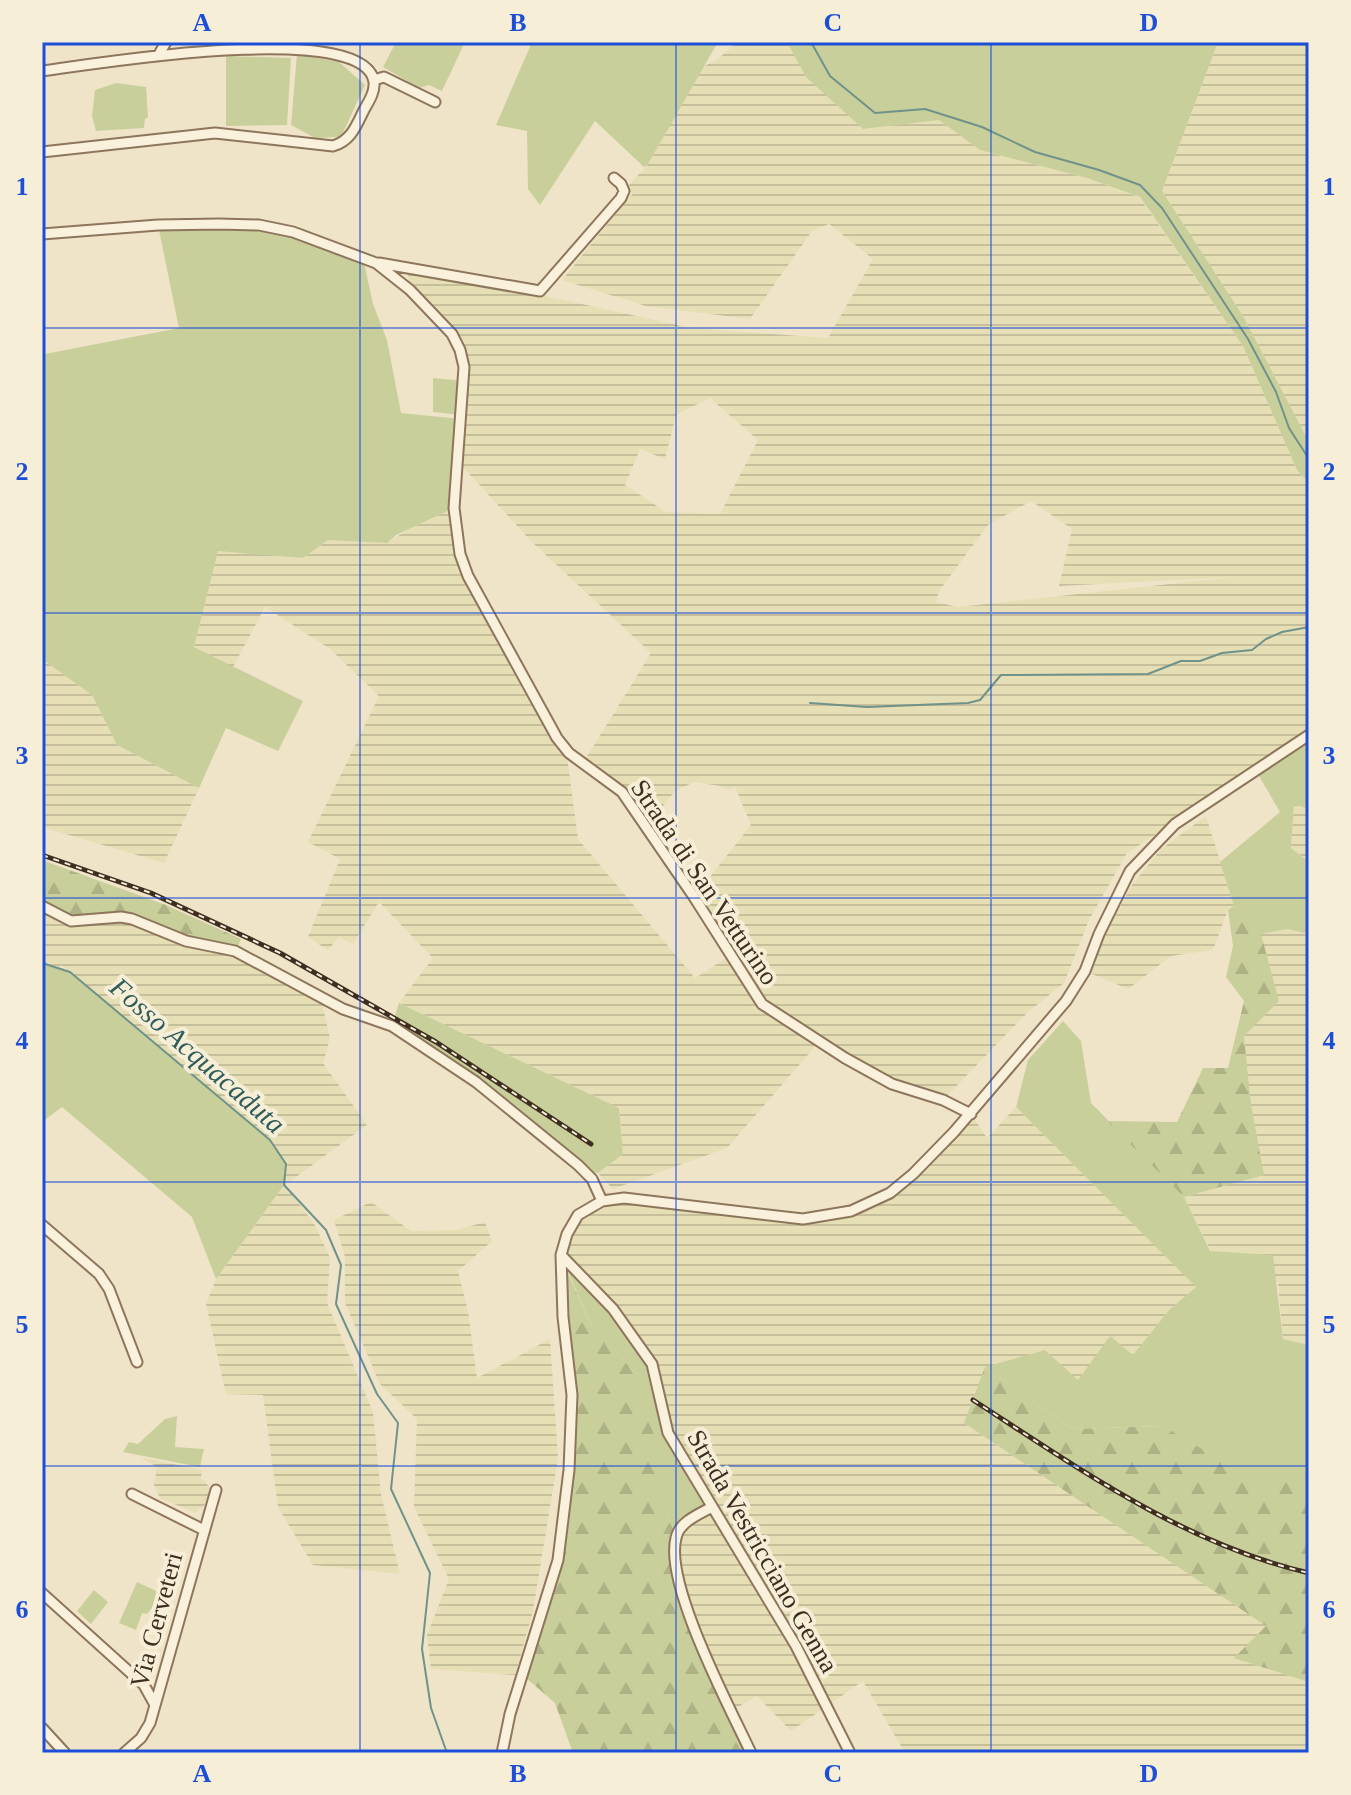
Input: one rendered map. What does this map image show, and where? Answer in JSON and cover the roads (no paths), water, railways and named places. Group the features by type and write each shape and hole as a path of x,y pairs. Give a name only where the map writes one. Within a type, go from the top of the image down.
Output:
{"street":[{"path":"158,56 166,42"},
{"path":"42,71 240,49 313,49 343,56 368,70 374,80 373,94 352,134 333,146 215,133 42,152"},
{"path":"374,80 384,77 435,102"},
{"path":"376,263 540,291 621,198 624,191 614,178"},
{"name":"Strada di San Vetturino","path":"42,234 158,225 259,225 293,232 376,263 421,301 452,334 460,350 465,381 454,508 460,554 468,576 557,738 569,753 622,792 762,1004 845,1058 892,1084 943,1100 971,1114"},
{"path":"502,1753 510,1714 558,1560 569,1470 572,1395 563,1317 561,1255 567,1234 578,1215 602,1201 624,1198 803,1219 851,1211 890,1193 971,1114 1066,1001 1085,971 1099,934 1130,871 1175,824 1309,735"},
{"path":"42,906 71,921 121,917 186,941 235,951 343,1009 392,1026 476,1082 578,1165 592,1179 602,1201"},
{"path":"42,1225 99,1274 109,1289 137,1362"},
{"name":"Strada Vestricciano Genna","path":"561,1255 613,1309 652,1364 668,1433 796,1646 850,1753"},
{"name":"Via Cerveteri","path":"124,1753 141,1738 150,1723 216,1490"},
{"path":"132,1494 204,1530"},
{"path":"712,1507 689,1519 676,1536 675,1565 695,1632 751,1753"},
{"path":"42,1593 144,1685 155,1705"},
{"path":"42,1728 65,1753"}],"waterway":[{"path":"811,42 830,76 875,113 925,109 982,127 1035,152 1140,185 1162,208 1248,339 1276,392 1289,428 1309,459"},
{"path":"810,703 867,707 968,703 980,700 1001,675 1148,674 1181,661 1200,661 1222,653 1252,650 1282,632 1309,627"},
{"name":"Fosso Acquacaduta","path":"42,963 70,972 270,1140 286,1164 284,1185 326,1230 341,1265 336,1304 377,1394 398,1423 391,1489 430,1573 422,1649 431,1708 447,1753"}],"railway":[{"path":"42,855 151,893 280,953 436,1042 591,1144"},
{"path":"973,1400 1092,1477 1175,1523 1263,1560 1309,1573"}]}
